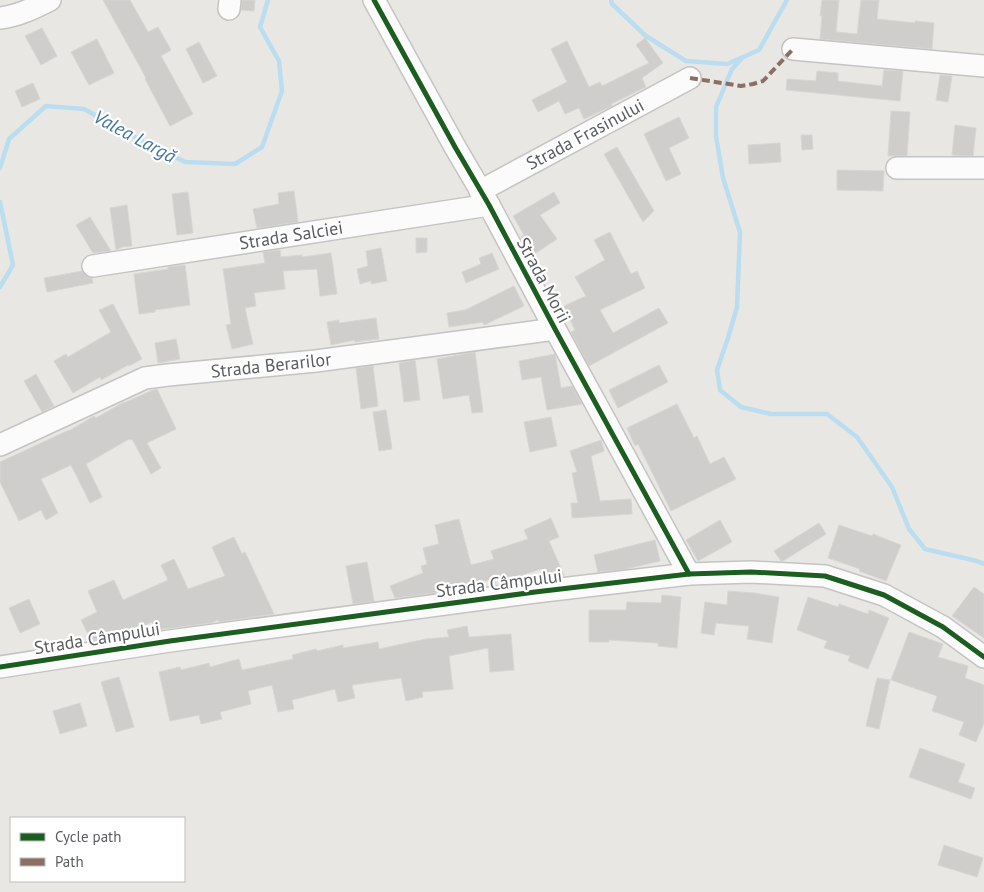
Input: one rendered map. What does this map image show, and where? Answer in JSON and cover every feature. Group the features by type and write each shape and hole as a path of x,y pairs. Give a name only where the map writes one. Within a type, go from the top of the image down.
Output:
{"street":[{"path":"0,18 32,9 50,0"},
{"name":"Strada Morii","path":"374,0 689,574"},
{"path":"793,49 984,66"},
{"name":"Strada Frasinului","path":"484,198 690,78"},
{"path":"897,168 984,168"},
{"name":"Strada Salciei","path":"94,266 484,198"},
{"name":"Strada Berarilor","path":"0,445 145,378 316,362 555,329"},
{"name":"Strada Câmpului","path":"0,667 180,640 535,592 689,574 751,572 825,576 884,595 943,627 984,657"}],"building":[{"path":"103,0 130,0 148,32 158,27 171,50 161,56 193,114 170,126"},
{"path":"242,0 255,0 254,11 241,10"},
{"path":"822,0 839,0 836,32 857,34 861,0 879,0 877,19 934,23 932,49 820,39"},
{"path":"42,28 57,56 41,65 25,36"},
{"path":"645,38 663,63 642,78 646,87 584,119 579,108 565,114 559,101 538,112 532,100 567,82 551,49 567,41 589,87 600,82 602,86 649,63 636,45"},
{"path":"97,39 114,73 89,85 71,52"},
{"path":"199,42 217,76 203,83 186,49"},
{"path":"884,70 903,71 900,101 786,90 787,79 816,81 817,71 838,73 838,81 882,86"},
{"path":"940,75 952,76 948,102 936,100"},
{"path":"33,83 40,99 22,107 15,91"},
{"path":"891,111 910,112 907,156 888,156"},
{"path":"679,117 689,138 669,148 681,174 666,181 644,134"},
{"path":"955,125 976,128 973,156 952,155"},
{"path":"801,135 812,135 813,149 802,150"},
{"path":"780,143 781,162 749,164 748,145"},
{"path":"617,147 654,211 643,222 604,154"},
{"path":"837,170 884,171 883,191 837,190"},
{"path":"294,191 298,222 257,228 253,209 279,204 278,193"},
{"path":"188,192 193,233 177,235 172,194"},
{"path":"554,192 560,203 540,215 557,239 533,255 521,237 524,235 513,216"},
{"path":"127,205 132,246 116,250 110,208"},
{"path":"90,217 111,251 93,253 76,225"},
{"path":"610,232 631,274 637,271 645,288 600,310 613,333 659,308 668,323 589,366 571,332 575,330 564,306 586,296 575,277 605,260 594,240"},
{"path":"416,238 427,238 427,252 416,253"},
{"path":"381,248 387,281 371,284 371,281 360,284 357,269 368,266 366,251"},
{"path":"280,250 281,257 302,255 302,257 331,253 337,294 320,296 317,269 283,271 285,289 254,293 256,306 245,308 253,344 232,349 226,325 231,324 223,269 265,263 263,252"},
{"path":"492,253 499,269 466,283 462,272 481,264 479,258"},
{"path":"185,265 190,305 139,314 134,274"},
{"path":"82,271 92,278 93,283 47,292 44,278"},
{"path":"514,286 524,306 484,325 483,322 449,327 447,313 465,310"},
{"path":"113,304 142,359 101,380 100,377 73,393 54,361 66,354 68,357 111,332 99,310"},
{"path":"376,318 379,339 355,342 354,340 331,345 327,322 339,320 339,323"},
{"path":"176,339 180,359 158,363 155,343"},
{"path":"475,352 483,412 472,413 469,395 443,399 437,359"},
{"path":"555,354 561,388 572,386 582,404 547,410 541,377 522,380 519,361"},
{"path":"415,360 420,400 404,402 399,363"},
{"path":"659,365 668,382 618,408 609,390"},
{"path":"373,366 378,406 361,409 356,368"},
{"path":"36,374 54,406 42,412 24,381"},
{"path":"157,389 176,429 147,443 161,468 151,474 132,439 129,439 86,464 102,497 90,503 71,465 41,479 58,513 46,520 41,510 19,521 0,482 0,462 69,431 94,416 96,418 124,402"},
{"path":"677,404 694,438 697,436 710,464 724,457 736,479 671,511 638,444 635,446 627,428"},
{"path":"386,410 392,449 379,451 373,412"},
{"path":"551,417 557,446 530,452 524,422"},
{"path":"601,440 604,451 591,456 600,501 631,499 632,514 572,518 571,503 578,503 572,473 577,472 570,451"},
{"path":"551,518 559,537 549,541 564,575 545,578 541,569 501,582 500,577 449,591 395,598 390,586 423,573 421,566 427,564 423,548 439,544 435,525 459,519 471,565 494,559 491,551 528,539 524,530"},
{"path":"720,520 732,542 698,561 686,540"},
{"path":"819,523 826,534 781,561 774,551"},
{"path":"839,525 872,536 873,534 901,545 886,581 859,571 860,569 828,558"},
{"path":"234,537 242,554 245,552 274,614 219,622 218,620 211,623 156,630 152,622 121,636 91,640 81,620 97,612 88,591 114,580 123,600 168,580 161,565 174,559 188,589 225,576 212,547"},
{"path":"655,540 660,561 626,569 598,572 594,555"},
{"path":"367,562 374,601 353,604 346,566"},
{"path":"974,587 984,594 984,638 952,616"},
{"path":"728,591 779,597 772,643 747,639 749,626 716,623 714,635 701,633 705,602 727,605"},
{"path":"662,595 681,597 677,648 658,646 658,643 609,640 609,642 589,642 589,610 626,610 627,602 661,603"},
{"path":"808,597 838,607 839,604 868,614 869,610 889,618 868,669 848,661 850,656 824,648 827,641 797,630"},
{"path":"29,599 40,624 20,633 9,608"},
{"path":"467,626 469,637 511,634 514,670 490,672 488,648 449,656 453,689 422,692 423,697 406,701 401,678 352,685 355,698 338,702 335,689 292,700 294,709 278,712 272,685 248,691 251,704 220,712 222,719 201,724 199,715 170,721 159,672 180,667 181,670 209,663 210,667 239,659 242,670 293,659 292,655 316,649 317,651 343,645 343,648 378,642 379,649 426,639 449,637 447,630"},
{"path":"909,632 943,644 938,657 968,666 965,678 984,685 984,723 976,742 959,735 964,722 932,711 937,696 891,680"},
{"path":"119,677 134,727 116,732 101,682"},
{"path":"877,678 890,680 879,729 866,726"},
{"path":"80,703 87,726 60,734 53,711"},
{"path":"920,748 965,764 958,782 975,788 971,799 909,777"},
{"path":"944,845 983,858 977,877 938,865"}],"waterway":[{"name":"Valea Largă","path":"0,168 9,139 46,106 84,109 185,162 235,164 262,147 282,91 279,61 260,27 268,0"},
{"name":"Valea Largă","path":"611,0 612,4 646,36 686,61 727,64 759,50 787,0"},
{"path":"742,58 732,69 716,107 716,136 723,178 740,232 737,307 717,370 720,390 741,407 771,414 827,414 857,437 892,487 909,529 925,549 984,564"},
{"name":"Valea Largă","path":"0,202 13,265 0,287"}],"marked path":[{"path":"690,78 741,86 753,84 763,81 793,49"}],"cycle path":[{"path":"374,0 489,205 689,574"},
{"path":"0,667 170,641 535,592 689,574 751,572 825,576 884,595 943,627 984,657"}]}
